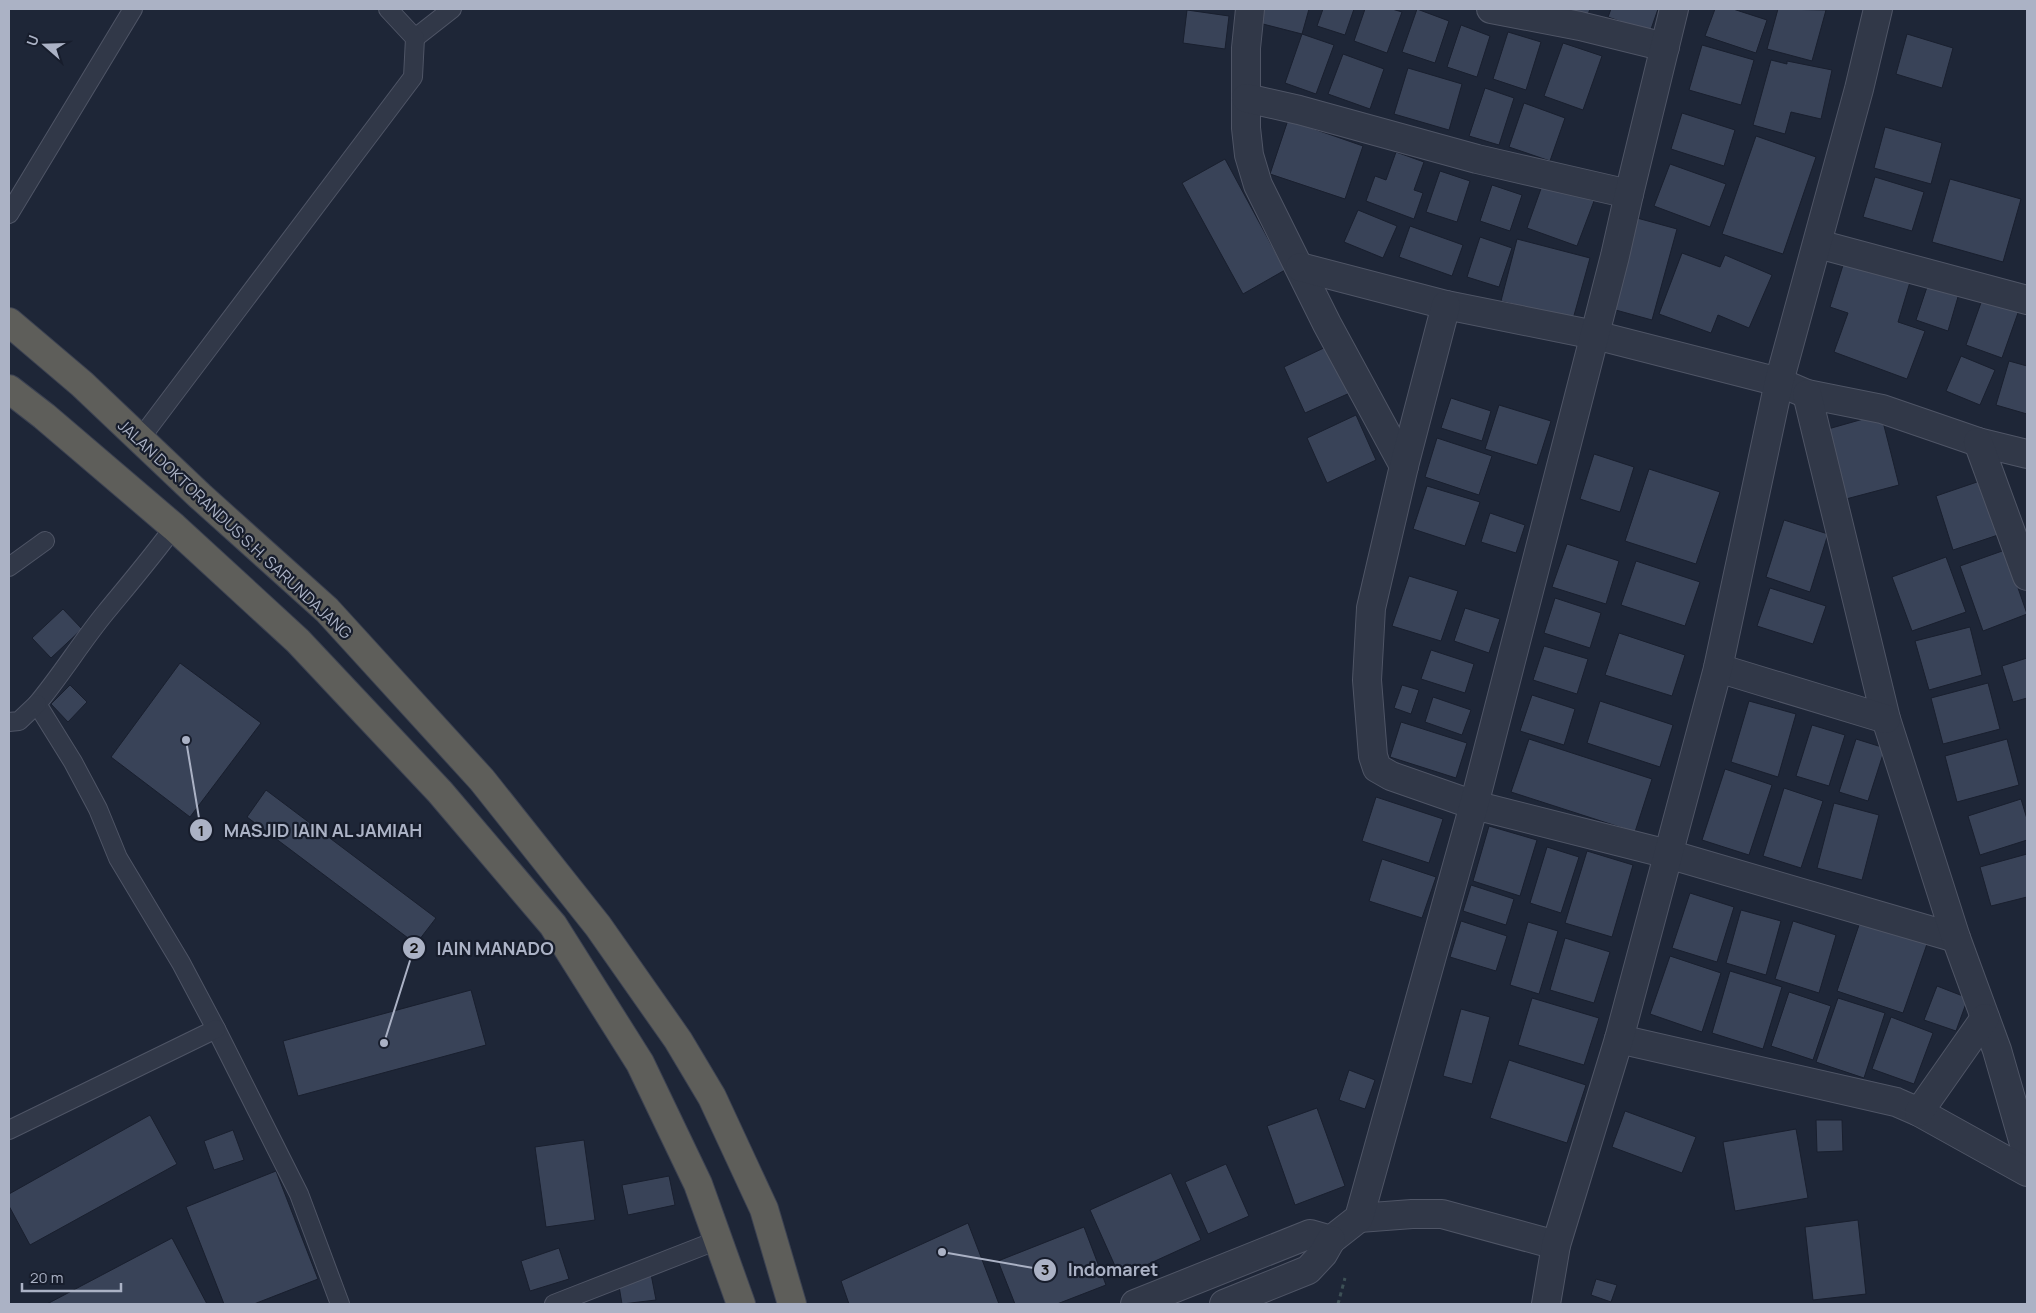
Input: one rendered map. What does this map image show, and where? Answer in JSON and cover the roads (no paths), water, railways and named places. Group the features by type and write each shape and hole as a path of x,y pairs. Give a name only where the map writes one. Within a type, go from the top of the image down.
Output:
{"highway":[{"name":"JALAN DOKTORANDUS S.H. SARUNDAJANG","path":"9,322 82,384 200,496 327,610 482,780 598,926 678,1040 712,1097 764,1209 792,1304"},
{"path":"9,389 44,416 174,527 298,641 440,792 553,925 640,1063 698,1184 741,1304"}],"street":[{"path":"1250,9 1246,48 1246,128 1249,155 1258,185 1328,324 1404,466"},
{"path":"1490,9 1580,26 1665,47"},
{"path":"1359,1218 1474,805 1595,335 1674,9"},
{"path":"1546,1304 1556,1245 1620,1039 1718,668 1779,382 1860,89 1878,9"},
{"path":"1246,98 1299,110 1477,159 1629,194"},
{"path":"1818,244 2027,300"},
{"path":"1300,267 1446,304 1595,335 1779,382 1807,394 1882,409 1978,442 2027,454"},
{"path":"1446,304 1404,466 1371,608 1367,680 1373,756 1377,768 1391,776 1474,805 1668,854 1956,938"},
{"path":"1807,394 1886,719 1956,938 1997,1050 2027,1154"},
{"path":"1978,442 2027,576"},
{"path":"1718,668 1886,719"},
{"path":"1919,1112 1985,1018"},
{"path":"1620,1039 1896,1102 1919,1112 2027,1172"},
{"path":"1224,1304 1308,1270 1323,1254 1331,1240 1359,1218 1442,1214 1556,1245"},
{"path":"1135,1304 1310,1234 1331,1240"}],"lane":[{"path":"9,214 133,9"},
{"path":"140,439 413,77 415,38 388,9"},
{"path":"415,38 452,9"},
{"path":"9,722 19,721 37,704 60,677 106,612 144,568 174,527"},
{"path":"9,567 46,541"},
{"path":"37,704 73,762 98,809 118,858 181,963 216,1028 299,1194 340,1304"},
{"path":"9,1130 216,1028"},
{"path":"554,1304 718,1240"}],"place":[{"name":"MASJID IAIN AL JAMIAH","path":"186,740"},
{"name":"IAIN MANADO","path":"384,1043"},
{"name":"Indomaret","path":"942,1252"}]}
